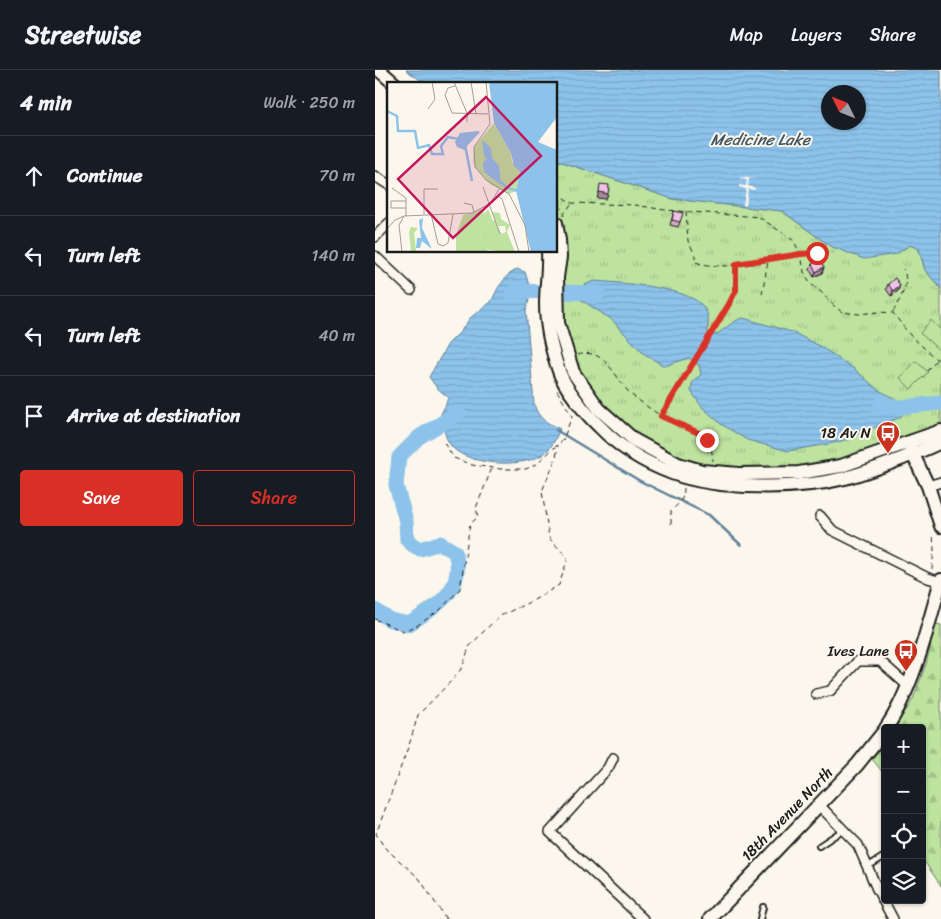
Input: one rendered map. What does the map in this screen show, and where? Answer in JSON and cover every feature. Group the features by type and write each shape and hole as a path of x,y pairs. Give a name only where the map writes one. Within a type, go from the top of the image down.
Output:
{"street":[{"path":"379,70 393,82"},
{"path":"375,176 387,184"},
{"path":"557,251 562,219"},
{"path":"375,237 387,225"},
{"path":"548,252 552,277 552,304 547,320 562,378 589,417 607,435 626,450 672,473 699,480 739,485 800,485 845,478 911,449 941,431"},
{"path":"552,277 557,252"},
{"path":"375,256 411,290"},
{"path":"552,304 571,367 599,409 634,440 677,464 702,471 739,474 799,473 841,466 941,442"},
{"path":"911,449 928,486 937,529"},
{"path":"928,486 941,482"},
{"path":"820,516 832,530 938,580"},
{"name":"18th Avenue North","path":"888,724 903,700 916,665 938,580"},
{"path":"816,694 831,691 858,661 880,661 908,686"},
{"name":"18th Avenue North","path":"712,918 857,765 881,734"},
{"path":"613,758 608,768 550,832 643,919"},
{"path":"819,804 858,845 893,919"}],"lane":[{"path":"819,846 843,830"},
{"path":"867,867 881,858"},
{"path":"760,919 763,907"}],"path":[{"path":"557,194 572,203 635,205 759,217 793,240 801,254 804,272 811,284 833,305 843,312 858,314 893,313 909,334 936,359 941,359"},
{"path":"557,200 562,219"},
{"path":"562,219 572,203"},
{"path":"686,211 688,241 695,254 695,262 715,266 817,253"},
{"path":"761,294 768,260"},
{"path":"661,416 713,332 736,290 736,264"},
{"path":"893,313 906,283 907,277 903,269"},
{"path":"574,356 582,354 599,356 613,370 631,394 661,416 703,436 711,448 713,462"},
{"path":"927,371 936,359"},
{"path":"443,443 454,458 472,465 492,468 526,469 536,464 563,440 573,416 556,392 555,385 562,378"},
{"path":"446,919 419,878 385,848 376,834 418,715 456,676 463,666 469,647 500,616 534,600 559,585 567,558 549,538 542,491 556,458 558,445"},
{"path":"375,619 403,631 418,625 440,610 460,589 470,524 478,517 476,508 492,468"},
{"path":"671,524 671,510 679,504 682,498"},
{"path":"937,529 933,562 938,580"}],"green space":[{"path":"557,160 673,199 782,211 830,246 896,254 910,245 919,249 925,270 941,289 941,431 841,466 702,471 634,440 573,372 558,323"},
{"path":"931,320 941,330 941,352 920,333"},
{"path":"916,361 928,372 911,389 900,378"},
{"path":"936,624 941,625 941,886 926,864 926,724 897,724 913,699 926,664"},
{"path":"881,747 881,770 872,759"}],"water":[{"name":"Medicine Lake","path":"406,70 941,70 941,289 925,270 919,249 910,245 896,254 864,259 830,246 782,211 673,199 557,160 557,82 423,82"},
{"path":"517,269 525,272 530,291 526,310 534,404 541,417 560,429 551,447 537,457 526,461 498,463 471,458 452,447 444,431 441,414 448,397 437,388 429,377 448,344 461,331 470,318 491,302 507,276"},
{"path":"594,281 654,287 685,295 697,301 705,309 708,320 707,331 715,335 743,318 792,332 818,345 853,368 877,389 899,401 901,417 839,442 788,451 747,440 721,424 702,407 691,391 695,379 701,375 699,365 689,358 664,366 643,353 611,319 578,298 577,288"}],"pier":[{"path":"741,177 756,179 749,179 748,186 755,188 755,190 748,189 746,206 743,205 746,189 739,187 739,185 746,186 747,180 740,179"}],"building":[{"path":"600,184 609,185 608,194 599,192"},
{"path":"674,211 683,213 680,222 672,220"},
{"path":"820,260 824,267 816,272 812,264"},
{"path":"895,278 900,285 893,291 888,284"}],"waterway":[{"path":"513,295 515,291 598,293"},
{"path":"881,404 901,407 941,403"},
{"path":"375,610 390,620 409,624 439,603 453,587 457,565 455,552 440,543 420,549 407,540 406,521 396,485 399,457 419,437 458,413"},
{"path":"556,430 640,481 709,515 741,545"}],"place":[{"name":"18 Av N","path":"888,454"},
{"name":"Ives Lane","path":"906,672"}],"route":[{"path":"707,440 699,433 661,416 713,332 736,290 736,264 817,253"}]}
